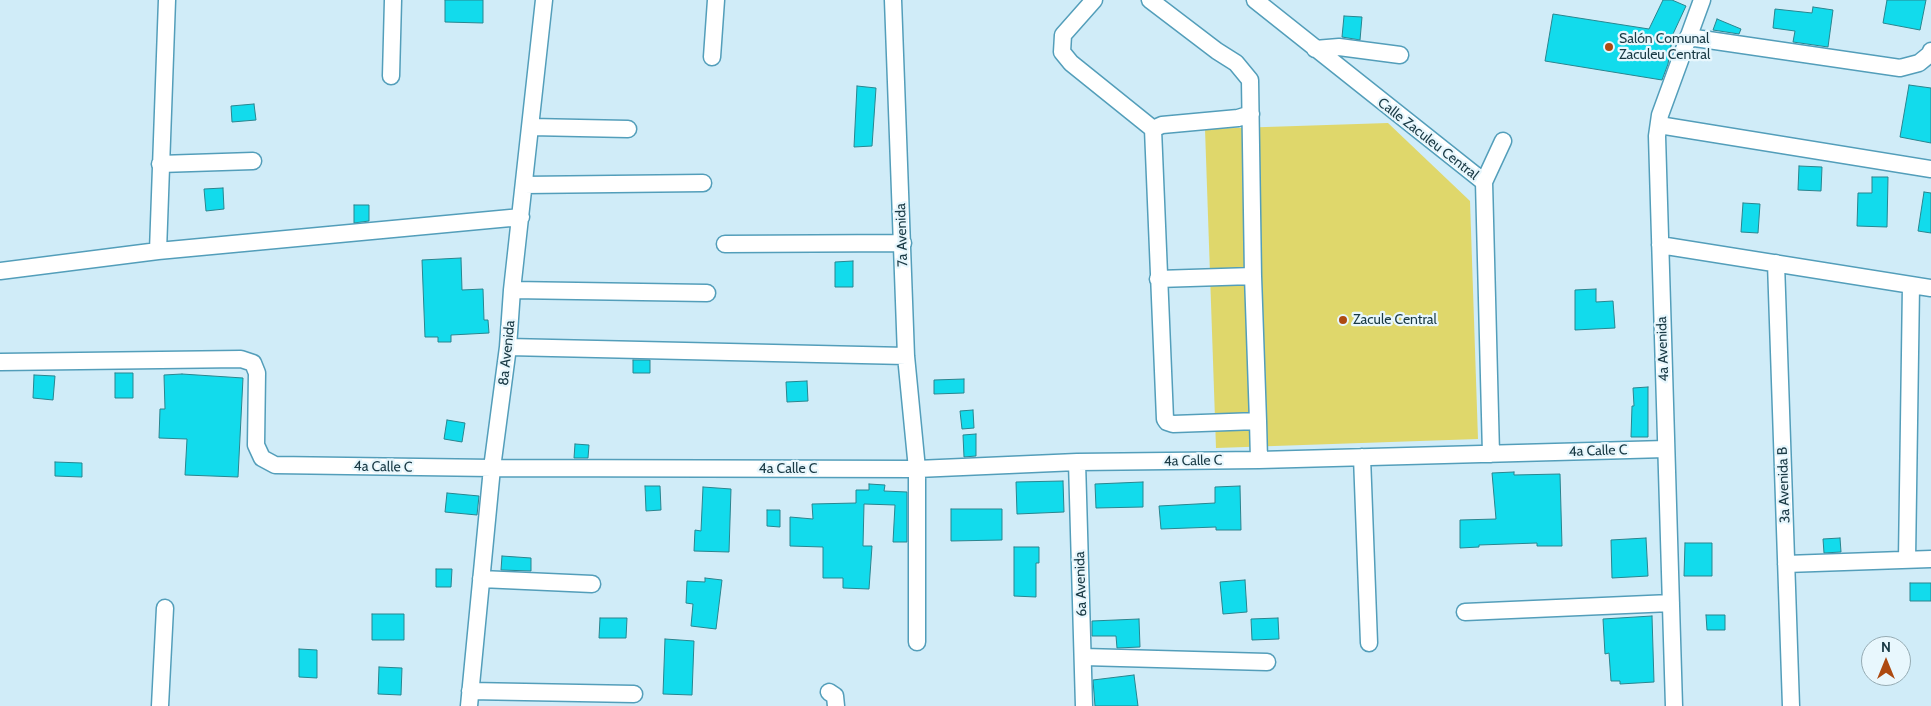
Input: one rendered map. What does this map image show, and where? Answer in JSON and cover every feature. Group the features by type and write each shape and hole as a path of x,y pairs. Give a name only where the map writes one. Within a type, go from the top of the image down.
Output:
{"street":[{"path":"158,251 167,0"},
{"path":"391,76 393,0"},
{"name":"8a Avenida","path":"470,698 492,468 508,347 512,290 544,0"},
{"path":"712,57 716,0"},
{"name":"7a Avenida","path":"893,0 906,356 917,470 917,642"},
{"path":"1094,0 1063,35 1062,52 1071,63 1153,129 1164,411 1168,422 1173,424 1258,421"},
{"path":"1150,0 1217,51 1236,63 1250,80 1253,276 1259,460"},
{"name":"Calle Zaculeu Central","path":"1255,0 1484,182 1491,454"},
{"name":"4a Avenida","path":"1674,706 1657,136 1660,115 1702,0"},
{"path":"1688,37 1900,68 1919,63 1931,51"},
{"path":"1315,49 1339,48 1400,55"},
{"path":"1153,129 1162,125 1238,118 1251,114"},
{"path":"1659,126 1931,168"},
{"path":"531,127 628,129"},
{"path":"1484,182 1503,140"},
{"path":"160,164 253,161"},
{"path":"524,185 703,183"},
{"path":"0,271 158,251 520,217"},
{"path":"725,244 903,243"},
{"path":"1660,244 1931,288"},
{"name":"3a Avenida B","path":"1776,263 1791,706"},
{"path":"1158,279 1253,276"},
{"path":"1907,560 1911,285"},
{"path":"512,290 707,293"},
{"path":"508,347 906,356"},
{"name":"4a Calle C","path":"0,362 241,359 253,363 258,374 256,445 262,458 276,465 917,470 1077,462 1259,460 1666,449"},
{"path":"1362,457 1369,643"},
{"name":"6a Avenida","path":"1077,462 1084,706"},
{"path":"1786,564 1931,559"},
{"path":"481,579 592,584"},
{"path":"1464,612 1671,603"},
{"path":"160,706 164,608"},
{"path":"1084,657 1267,662"},
{"path":"470,698 634,694"}],"shaded area":[{"name":"Zacule Central","path":"1388,123 1470,201 1478,439 1216,448 1205,129"}],"building":[{"path":"445,0 483,0 483,23 445,22"},
{"name":"Salón Comunal Zaculeu Central","path":"1663,0 1672,0 1686,6 1673,34 1668,64 1662,80 1545,61 1553,14 1649,29"},
{"path":"1887,0 1926,0 1920,30 1883,23"},
{"path":"1813,7 1833,10 1828,47 1793,42 1795,31 1773,28 1775,9 1812,13"},
{"path":"1344,16 1362,17 1360,40 1342,37"},
{"path":"1717,19 1741,29 1739,34 1713,30"},
{"path":"1909,85 1931,88 1931,143 1900,137"},
{"path":"857,86 876,88 872,146 854,147"},
{"path":"254,104 256,120 232,122 231,106"},
{"path":"1799,166 1822,167 1821,191 1798,190"},
{"path":"1872,177 1888,177 1887,227 1857,226 1858,193 1872,193"},
{"path":"223,188 224,209 206,211 204,189"},
{"path":"1924,192 1931,193 1931,233 1918,231"},
{"path":"1743,203 1760,204 1758,233 1741,232"},
{"path":"354,205 369,205 369,221 354,223"},
{"path":"461,258 462,290 483,289 484,320 488,320 489,333 451,335 451,342 438,342 438,337 425,337 422,260"},
{"path":"853,261 853,287 835,287 835,262"},
{"path":"1596,289 1596,302 1613,301 1615,328 1575,330 1575,290"},
{"path":"633,360 650,360 650,373 633,373"},
{"path":"115,373 133,373 133,398 115,398"},
{"path":"182,374 243,378 238,477 185,475 187,439 159,438 160,409 165,409 164,375"},
{"path":"34,375 55,376 53,400 33,398"},
{"path":"964,379 964,393 934,394 934,380"},
{"path":"807,381 808,401 787,402 786,382"},
{"path":"1648,387 1648,437 1631,437 1632,406 1634,406 1633,388"},
{"path":"973,410 974,428 962,429 960,411"},
{"path":"447,420 465,423 462,442 444,439"},
{"path":"976,434 976,456 964,457 963,435"},
{"path":"575,444 589,445 588,458 574,458"},
{"path":"55,462 82,463 82,477 55,476"},
{"path":"1514,472 1514,475 1560,474 1562,546 1537,546 1537,543 1479,545 1479,547 1460,548 1460,520 1496,519 1492,473"},
{"path":"1063,481 1064,512 1017,514 1016,482"},
{"path":"1143,482 1143,507 1096,508 1095,484"},
{"path":"869,484 885,485 884,491 907,492 907,542 893,542 895,505 864,504 863,546 872,546 869,589 843,588 843,578 823,578 823,547 790,546 790,517 813,519 812,504 856,503 856,490 869,490"},
{"path":"645,486 660,486 661,510 646,511"},
{"path":"1240,486 1241,530 1216,530 1216,527 1161,529 1159,506 1215,503 1215,487"},
{"path":"703,487 731,489 729,552 694,551 695,530 701,531"},
{"path":"447,493 479,496 477,515 445,512"},
{"path":"951,509 1002,509 1002,540 951,541"},
{"path":"767,510 780,510 780,527 767,526"},
{"path":"1646,538 1648,576 1612,578 1611,540"},
{"path":"1840,538 1841,552 1824,553 1823,539"},
{"path":"1685,543 1712,543 1712,576 1684,576"},
{"path":"1014,547 1039,547 1039,563 1036,563 1036,597 1014,596"},
{"path":"502,556 531,558 531,571 501,570"},
{"path":"436,569 452,569 451,587 436,587"},
{"path":"705,578 722,580 716,629 691,626 693,604 686,603 687,581 705,582"},
{"path":"1245,580 1247,612 1223,614 1220,582"},
{"path":"1910,583 1931,583 1931,601 1910,601"},
{"path":"372,614 404,614 404,640 372,640"},
{"path":"1706,615 1725,615 1725,630 1707,630"},
{"path":"1652,616 1654,682 1620,684 1620,681 1611,681 1609,653 1605,654 1603,619"},
{"path":"600,618 627,618 626,638 599,638"},
{"path":"1278,618 1279,639 1252,640 1251,619"},
{"path":"1139,619 1140,647 1117,648 1116,636 1092,636 1092,621"},
{"path":"665,639 694,641 692,695 663,694"},
{"path":"299,649 317,650 317,678 299,677"},
{"path":"379,667 402,668 401,695 378,694"},
{"path":"1134,675 1138,706 1095,706 1093,680"}],"place":[{"name":"Salón Comunal Zaculeu Central","path":"1609,47"},
{"name":"Zacule Central","path":"1343,320"}]}
